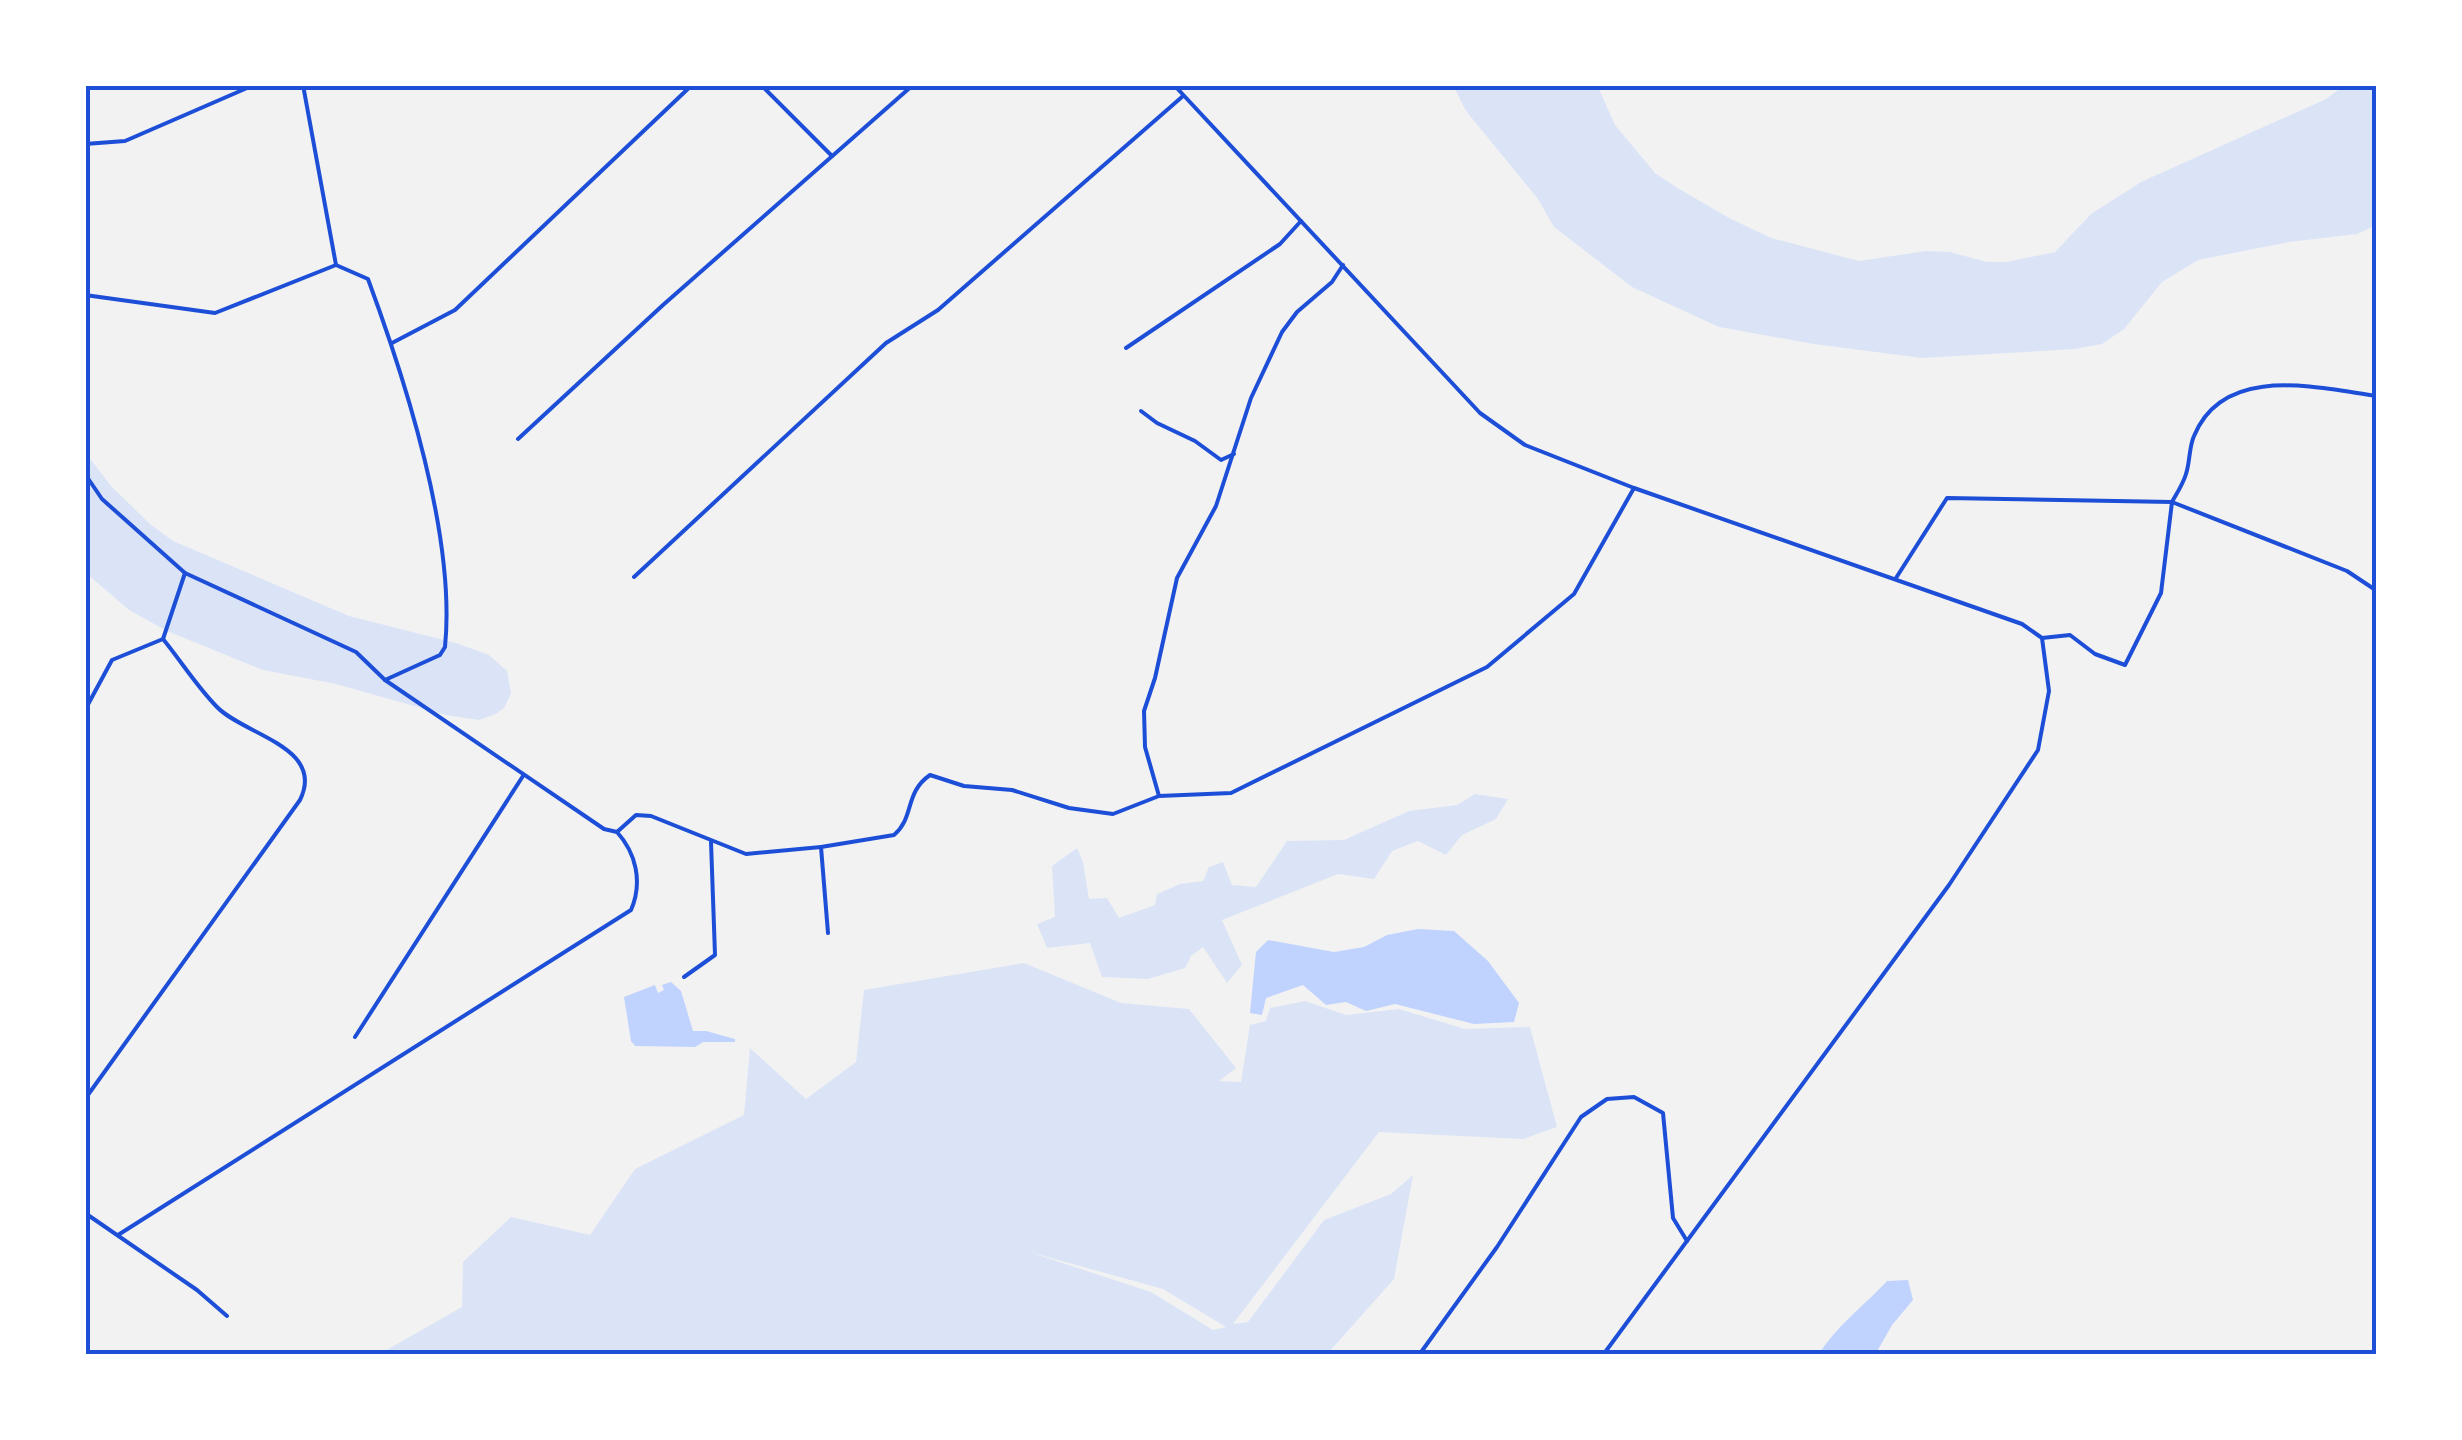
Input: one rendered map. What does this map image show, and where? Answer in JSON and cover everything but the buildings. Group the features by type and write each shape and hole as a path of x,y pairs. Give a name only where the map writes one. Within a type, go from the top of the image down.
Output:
{"street":[{"path":"85,144 125,141 254,85"},
{"path":"303,85 336,265"},
{"path":"392,344 456,310 692,85"},
{"path":"761,85 832,156"},
{"path":"518,440 913,85"},
{"path":"1174,85 1480,413 1526,445 1634,488 2022,624 2042,638 2070,635 2095,654 2125,665 2161,593 2172,502 2186,476 2194,434 2215,407 2241,390 2284,383 2377,396"},
{"path":"634,577 886,343 938,310 1183,96"},
{"path":"1126,348 1280,244 1301,221"},
{"path":"85,295 215,313 336,265 368,278 392,344 425,468 443,554 447,629 440,655 385,680"},
{"path":"1159,796 1145,747 1144,711 1176,578 1216,506 1251,398 1282,332 1297,312 1332,282 1343,265"},
{"path":"1141,411 1220,460 1234,454"},
{"path":"85,474 102,499 186,573 356,652 385,680 523,776 604,829 617,832 632,849 636,898 631,910 118,1235"},
{"path":"617,832 636,815 652,816 746,854 894,836 904,822 917,785 930,775 964,786 1012,790 1069,808 1114,814 1159,796 1231,792 1488,667 1574,594 1634,488"},
{"path":"1895,580 1947,498 2172,502 2347,570 2377,591"},
{"path":"85,710 112,660 164,639 186,573"},
{"path":"1603,1355 1949,885 2038,750 2049,691 2042,638"},
{"path":"85,1099 307,785 306,772 298,760 252,727 219,710 164,639"},
{"path":"356,1037 523,776"},
{"path":"684,977 716,955 711,842"},
{"path":"820,847 828,933"},
{"path":"1419,1355 1497,1247 1581,1117 1607,1099 1634,1097 1663,1112 1672,1218 1687,1241"},
{"path":"85,1213 197,1290 227,1316"}],"shaded area":[{"path":"1453,85 1597,85 1615,125 1655,173 1729,218 1771,238 1859,261 1926,251 2007,262 2055,252 2091,214 2141,182 2326,99 2345,85 2377,85 2377,225 2357,234 2289,242 2198,260 2162,282 2124,329 2102,344 1922,358 1814,344 1719,327 1632,287 1554,227 1538,199 1466,111"},
{"path":"85,452 111,486 173,541 349,616 489,655 507,671 511,693 504,708 479,720 446,715 336,684 263,670 167,631 129,610 85,572"},
{"path":"1475,794 1508,799 1496,819 1462,835 1446,855 1418,841 1392,851 1374,879 1338,874 1222,920 1242,965 1227,983 1203,947 1191,956 1185,968 1148,979 1102,977 1090,943 1047,948 1037,924 1055,917 1052,866 1077,848 1089,899 1107,898 1119,918 1155,905 1157,894 1180,884 1203,881 1209,867 1223,862 1232,885 1256,887 1287,841 1344,840 1409,811 1457,805"},
{"path":"1024,963 1121,1003 1189,1009 1236,1068 1219,1081 1241,1082 1250,1025 1266,1021 1270,1008 1305,1001 1346,1015 1399,1009 1465,1029 1530,1027 1557,1127 1523,1139 1379,1132 1233,1324 1248,1322 1324,1220 1391,1194 1413,1175 1394,1279 1329,1352 378,1355 462,1307 463,1262 511,1217 590,1235 635,1169 744,1115 750,1048 806,1099 856,1062 864,990","holes":["1029,1252 1163,1289 1226,1327 1213,1330 1151,1292"]}],"water":[{"path":"1418,929 1454,931 1488,961 1519,1003 1514,1022 1474,1024 1395,1004 1366,1011 1346,1002 1326,1005 1303,985 1266,998 1262,1015 1250,1013 1256,952 1268,940 1334,952 1364,947 1387,935"},
{"path":"671,982 681,991 693,1031 706,1031 735,1042 703,1042 695,1047 635,1046 624,997 655,985 658,993 664,990 662,985"},
{"path":"1908,1280 1913,1300 1892,1325 1875,1355 1819,1355 1887,1281"}]}
